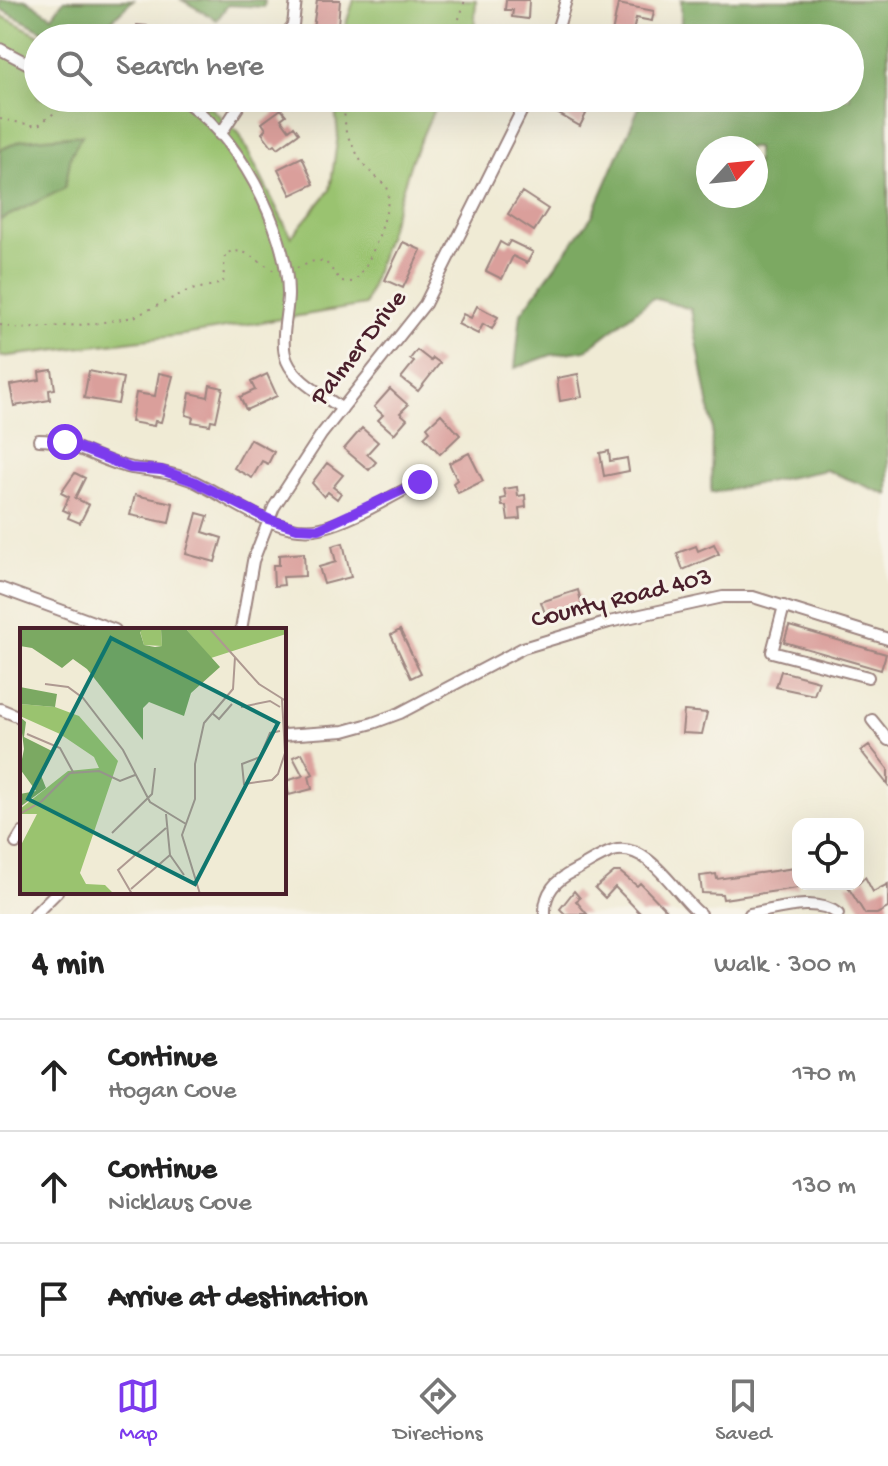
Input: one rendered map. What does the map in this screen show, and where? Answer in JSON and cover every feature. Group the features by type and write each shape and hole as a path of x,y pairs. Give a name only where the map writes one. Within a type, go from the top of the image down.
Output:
{"street":[{"path":"293,24 296,0"},
{"path":"559,24 566,0"},
{"path":"0,49 24,62"},
{"path":"200,112 253,182 280,241 288,293 285,357 298,376 342,409"},
{"path":"220,135 235,112"},
{"name":"Palmer Drive","path":"241,628 253,561 268,519 296,469 425,304 521,112"},
{"path":"39,440 60,440 130,468 161,470 193,481 268,519 297,528 319,529 420,482"},
{"path":"0,588 110,628"},
{"name":"County Road 403","path":"286,735 344,731 373,723 400,713 523,648 609,622 734,596 784,606 888,639"},
{"path":"784,606 772,652 868,677"},
{"path":"0,709 20,717"},
{"path":"872,720 888,740"},
{"path":"16,843 20,836"},
{"path":"545,914 549,891 560,878 613,851 630,851 647,859 700,914"},
{"path":"35,914 55,894"},
{"path":"750,914 813,905 825,906 838,914"}],"path":[{"path":"455,24 465,0"},
{"path":"0,119 37,126 55,112"},
{"path":"297,268 321,260 332,267 341,281 353,282 370,263 388,209 387,187 363,165 346,133 344,112"},
{"path":"0,325 20,329 92,324 134,317 177,295 223,283 227,274 225,254 233,250 248,254 274,271"}],"green space":[{"path":"0,0 27,0 52,16 64,0 133,0 108,24 29,24 0,9"},
{"path":"182,0 265,0 264,7 228,5 217,20"},
{"path":"354,0 476,0 475,24 346,24"},
{"path":"681,0 888,0 888,495 826,470 711,493 712,424 691,309 653,298 586,350 551,355 515,368 521,313 592,216 637,112 864,112 864,24 680,24"},
{"path":"0,15 24,27 24,112 215,112 239,133 291,237 330,190 338,135 336,112 433,112 412,159 365,305 183,335 0,357"},
{"path":"82,135 71,155 65,188 0,220 0,150 22,140"}],"building":[{"path":"317,0 340,0 338,24 314,24"},
{"path":"506,0 529,0 528,19 512,17 513,10 505,10"},
{"path":"618,4 654,11 652,21 636,18 635,24 614,24"},
{"path":"277,112 284,112 286,115 281,119 289,130 294,126 299,133 278,148 275,144 272,146 262,133 266,129 262,123"},
{"path":"555,112 583,112 586,114 580,126"},
{"path":"302,157 314,184 291,195 278,169"},
{"path":"522,192 548,209 534,231 508,214"},
{"path":"510,241 533,252 527,263 513,256 502,279 486,271 500,242 507,246"},
{"path":"403,242 421,250 403,288 385,280"},
{"path":"477,306 498,317 492,329 483,324 478,334 458,324 463,314 471,318"},
{"path":"417,350 431,361 433,358 440,363 418,391 401,378 414,362 410,359"},
{"path":"52,370 55,389 49,390 50,400 14,406 10,385 40,380 39,372"},
{"path":"89,371 123,378 118,404 84,398"},
{"path":"159,373 173,376 161,422 155,421 154,426 131,422 136,393 155,396"},
{"path":"267,374 277,396 246,410 240,397 255,390 251,382"},
{"path":"578,374 582,397 560,401 557,378"},
{"path":"210,385 223,388 216,421 211,420 210,425 192,422 193,417 186,415 190,393 208,397"},
{"path":"390,389 408,405 400,413 407,419 394,434 378,420 383,415 374,407"},
{"path":"441,414 460,435 440,454 424,437 430,431 427,427"},
{"path":"362,428 378,442 367,454 376,462 369,470 344,449"},
{"path":"250,439 274,452 268,464 262,461 252,478 234,468"},
{"path":"609,451 610,461 627,458 629,471 604,476 600,453"},
{"path":"469,453 483,481 458,493 453,483 457,480 449,463"},
{"path":"327,463 343,475 333,487 341,493 337,499 328,492 324,497 312,483"},
{"path":"75,473 85,478 75,498 89,505 80,523 68,518 70,513 63,510 69,497 61,493"},
{"path":"517,487 518,496 525,495 526,507 519,508 520,519 508,520 506,506 502,506 501,499 506,498 504,489"},
{"path":"135,495 173,503 169,523 130,515"},
{"path":"197,513 208,516 203,532 222,538 215,562 186,554"},
{"path":"343,543 351,577 324,584 319,567 336,562 332,546"},
{"path":"714,544 719,554 683,570 677,553 696,546 698,551"},
{"path":"304,553 305,576 283,577 284,585 274,586 273,565 279,565 279,555"},
{"path":"578,590 582,605 546,616 541,602"},
{"path":"789,626 886,654 881,670 784,642"},
{"path":"400,630 421,673 411,678 391,635"},
{"path":"781,671 819,681 814,695 776,687"},
{"path":"684,711 707,713 702,734 682,733"},
{"path":"869,745 888,769 888,785 861,751"},
{"path":"302,753 313,774 309,776 312,789 289,795 286,781 303,776 293,757"},
{"path":"792,868 792,889 723,899 722,894 702,893 700,876 716,874 717,879"},
{"path":"614,872 620,872 637,886 640,883 670,914 641,914 615,887 605,898 595,888"},
{"path":"864,878 873,892 888,884 888,908 877,914 865,914 850,890 864,890"},
{"path":"574,891 580,898 576,901 587,914 565,914 560,909"}],"route":[{"path":"65,442 130,468 161,470 193,481 268,519 297,528 319,529 420,482"}]}
